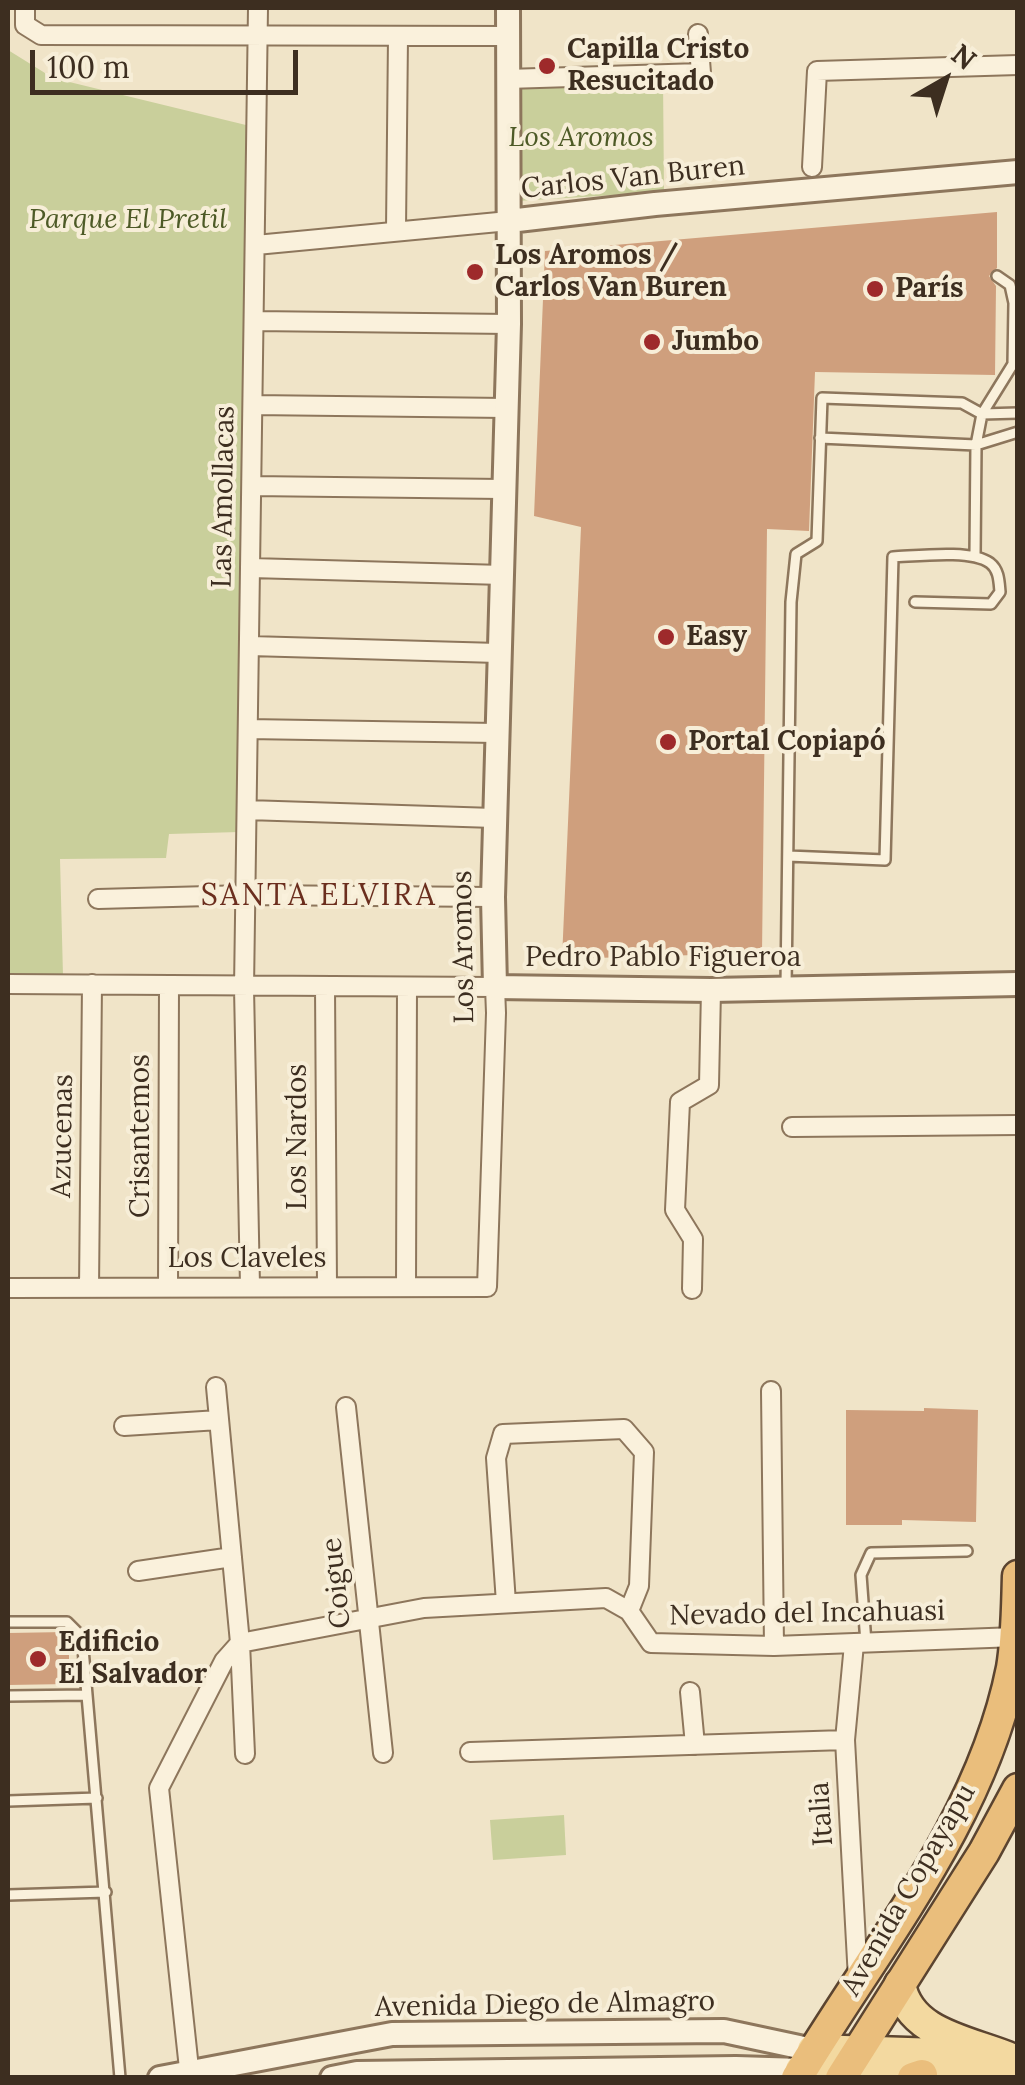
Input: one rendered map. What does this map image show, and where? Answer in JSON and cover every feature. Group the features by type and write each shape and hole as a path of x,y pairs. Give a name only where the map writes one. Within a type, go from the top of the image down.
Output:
{"highway":[{"name":"Avenida Copayapu","path":"804,2066 964,1802 1003,1700 1016,1637 1018,1576"},
{"name":"Avenida Copayapu","path":"848,2067 984,1852 1018,1789"}],"main road":[{"path":"900,1984 906,2005 924,2024 1012,2067"},
{"path":"804,2066 1012,2067"},
{"path":"848,2067 931,2076 1012,2067"}],"street":[{"name":"Las Amollacas","path":"250,1286 244,988 258,8"},
{"name":"Los Aromos","path":"487,1287 495,988 492,898 509,324 508,8"},
{"path":"25,16 41,35 508,36"},
{"path":"507,79 701,73 698,34"},
{"path":"396,229 398,36"},
{"path":"812,167 817,70 1018,65"},
{"name":"Carlos Van Buren","path":"256,245 1018,172"},
{"path":"255,321 509,324"},
{"path":"253,405 506,408"},
{"path":"252,486 502,489"},
{"path":"251,568 503,574"},
{"path":"250,646 498,652"},
{"path":"248,729 496,733"},
{"path":"247,810 494,818"},
{"path":"98,899 246,895 492,898"},
{"name":"Pedro Pablo Figueroa","path":"8,984 711,990 1018,984"},
{"name":"Azucenas","path":"89,1288 92,984"},
{"name":"Crisantemos","path":"168,1287 169,986"},
{"name":"Los Nardos","path":"326,987 326,1286"},
{"path":"406,1285 407,987"},
{"path":"692,1289 694,1240 675,1210 680,1102 709,1085 711,990"},
{"path":"792,1126 1018,1125"},
{"name":"Los Claveles","path":"8,1288 487,1287"},
{"path":"216,1387 240,1643 245,1754"},
{"path":"771,1392 774,1646"},
{"name":"Coigue","path":"346,1407 383,1753"},
{"path":"124,1426 219,1420"},
{"path":"506,1603 496,1458 503,1434 624,1428 644,1452 639,1586 628,1610"},
{"path":"138,1571 232,1557"},
{"name":"Nevado del Incahuasi","path":"240,1643 424,1608 606,1598 628,1610 651,1644 774,1646 1016,1637"},
{"path":"189,2075 159,1788 224,1661 240,1643"},
{"name":"Italia","path":"858,1980 845,1740 860,1644"},
{"path":"690,1692 696,1745"},
{"path":"470,1752 845,1740"},
{"name":"Avenida Diego de Almagro","path":"160,2078 360,2038 444,2032 724,2031 804,2066"},
{"path":"433,2072 435,2050 444,2032"},
{"path":"332,2078 433,2072 804,2066"}],"lane":[{"path":"975,556 976,445 982,414 1013,364 1014,303 1010,285 996,276"},
{"path":"786,989 791,602 796,554 817,541 822,398 962,404 982,414 1018,413"},
{"path":"820,438 976,445 1018,432"},
{"path":"788,856 885,860 893,556 975,556 992,564 999,575 1000,592 992,604 915,602"},
{"path":"860,1644 861,1575 871,1553 966,1551"},
{"path":"8,1622 66,1622 82,1637 120,2078"},
{"path":"8,1696 87,1695"},
{"path":"8,1801 97,1798"},
{"path":"8,1896 106,1892"}],"green space":[{"name":"Parque El Pretil","path":"8,50 53,78 250,126 239,832 169,834 166,858 60,859 63,976 8,981"},
{"name":"Los Aromos","path":"663,79 664,192 517,201 514,81"},
{"path":"564,1815 566,1855 493,1860 490,1820"}],"building":[{"name":"Portal Copiapó","path":"997,212 997,268 989,276 996,286 995,375 815,372 809,531 767,529 762,953 562,959 581,527 534,516 545,251"},
{"path":"846,1410 978,1410 976,1522 902,1520 902,1525 846,1525"},
{"name":"Edificio El Salvador","path":"66,1632 69,1684 8,1685 8,1633"}],"place":[{"name":"Capilla Cristo Resucitado","path":"547,66"},
{"name":"Los Aromos / Carlos Van Buren","path":"475,272"},
{"name":"París","path":"875,289"},
{"name":"Jumbo","path":"652,342"},
{"name":"Easy","path":"666,637"},
{"name":"Portal Copiapó","path":"668,742"},
{"name":"Edificio El Salvador","path":"38,1659"}],"district":[{"name":"SANTA ELVIRA","path":"319,896"}]}
